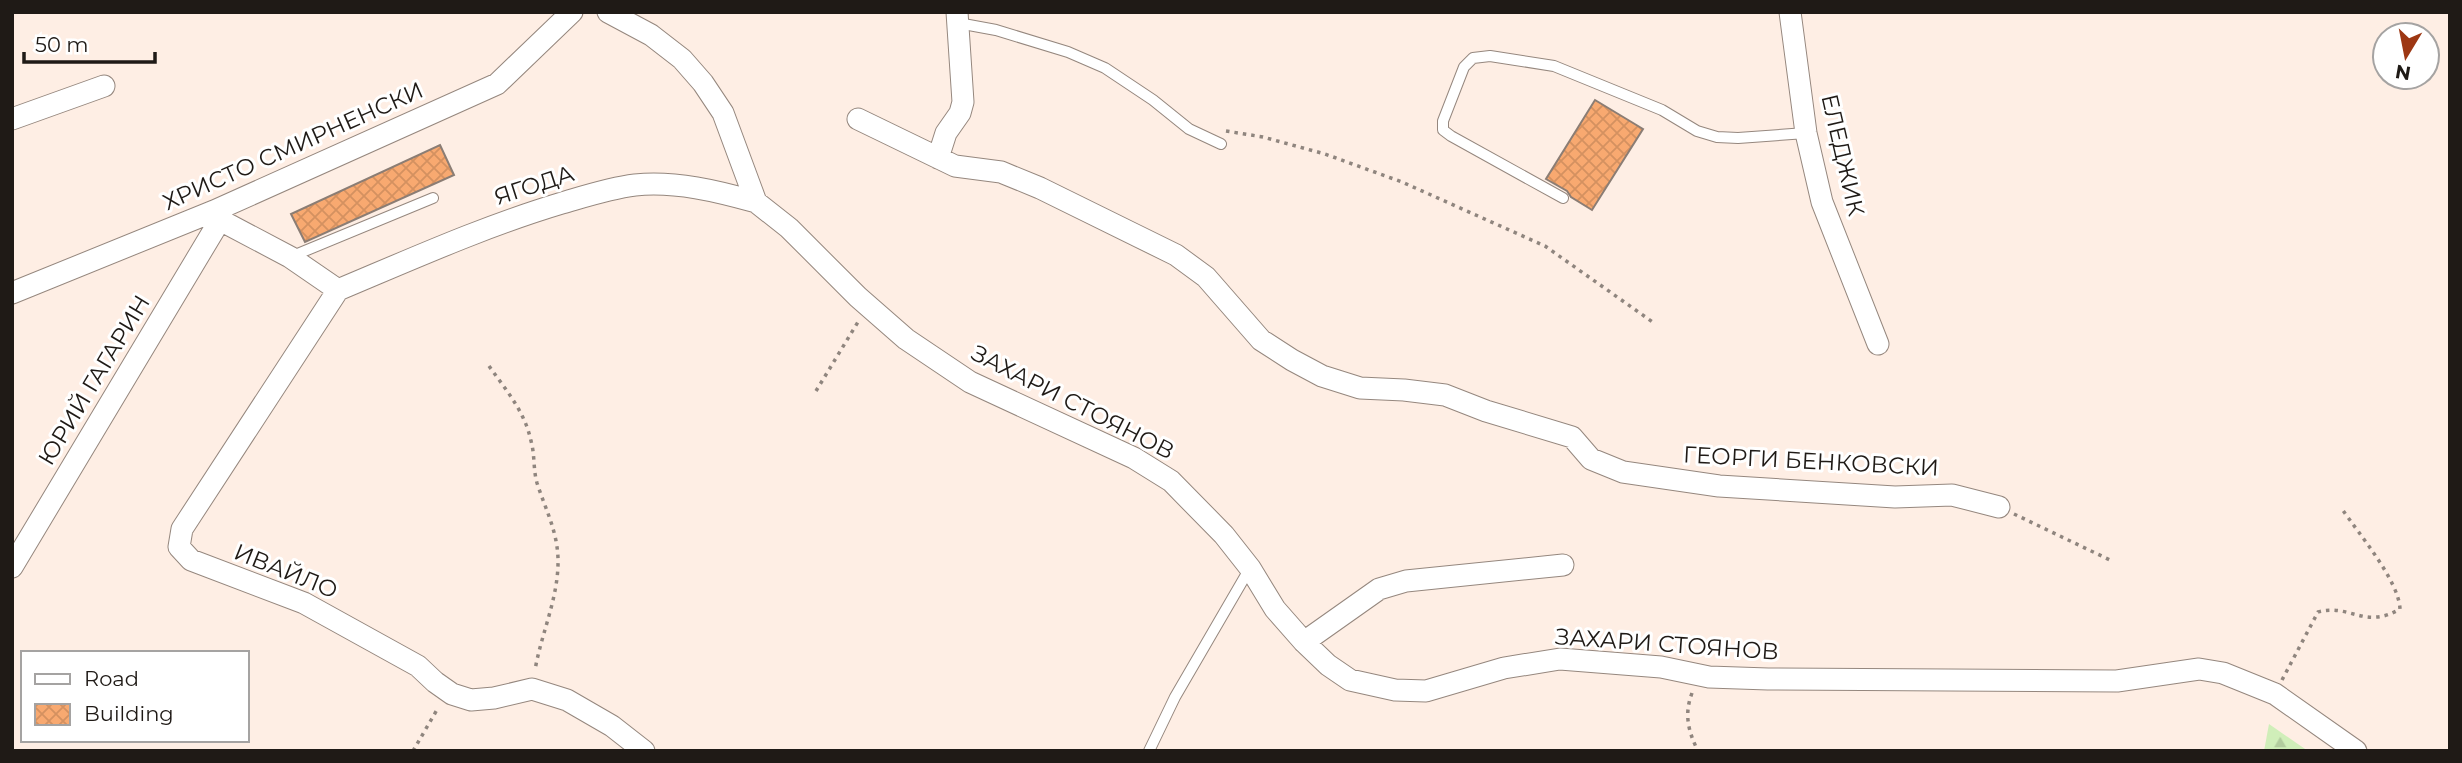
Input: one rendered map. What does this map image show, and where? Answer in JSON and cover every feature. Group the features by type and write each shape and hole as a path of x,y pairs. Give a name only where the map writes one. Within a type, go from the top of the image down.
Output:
{"street":[{"name":"ХРИСТО СМИРНЕНСКИ","path":"12,293 217,216 496,84 572,12"},
{"path":"608,12 651,35 682,59 704,83 723,113 756,202"},
{"name":"ЕЛЕДЖИК","path":"1790,12 1806,133 1822,202 1878,344"},
{"path":"939,159 946,133 960,113 963,102 958,18"},
{"path":"12,119 104,86"},
{"name":"ГЕОРГИ БЕНКОВСКИ","path":"858,119 955,166 1001,172 1040,188 1176,255 1206,277 1261,340 1322,376 1360,388 1404,390 1445,396 1572,437 1591,459 1623,471 1719,486 1895,497 1952,495 1999,507"},
{"name":"ЯГОДА","path":"338,290 513,217 610,189 637,185 679,186 717,191 756,202"},
{"name":"ЗАХАРИ СТОЯНОВ","path":"756,202 789,228 906,339 970,382 1133,458 1171,481 1224,535 1250,568 1275,609 1304,642 1328,665 1350,680 1395,690 1426,691 1504,668 1560,659 1661,667 1699,675 1768,679 2117,681 2199,669 2246,680 2275,694 2356,751"},
{"path":"217,216 290,257 338,290"},
{"name":"ЮРИЙ ГАГАРИН","path":"12,567 217,216"},
{"name":"ИВАЙЛО","path":"338,290 183,529 179,547 191,561 304,603 368,636 418,666 446,690 471,700 494,698 532,689"},
{"path":"1304,642 1379,589 1406,581 1563,565"},
{"path":"532,689 567,700 612,726 644,751"}],"lane":[{"path":"958,18 1068,52 1105,68 1153,100 1189,129 1221,144"},
{"path":"1563,198 1443,130 1443,121 1464,67 1473,58 1490,56 1554,66 1662,110 1697,131 1717,136 1738,138 1806,133"},
{"path":"290,257 433,198"},
{"path":"1149,751 1175,698 1250,568"}],"path":[{"path":"1200,134 1225,131 1264,137 1325,154 1402,182 1545,246 1654,323"},
{"path":"816,391 869,306"},
{"path":"489,366 519,408 531,439 534,473 558,547 558,568 532,689"},
{"path":"1999,507 2110,560"},
{"path":"2275,694 2318,612 2330,608 2372,619 2390,615 2400,609 2393,584 2342,509"},
{"path":"1698,751 1689,732 1687,720 1688,701 1699,675"},
{"path":"413,751 446,690"}],"green space":[{"path":"2269,724 2308,751 2264,751"}],"building":[{"path":"1595,100 1643,129 1592,210 1546,179"},
{"path":"440,145 454,175 305,242 291,214"}]}
